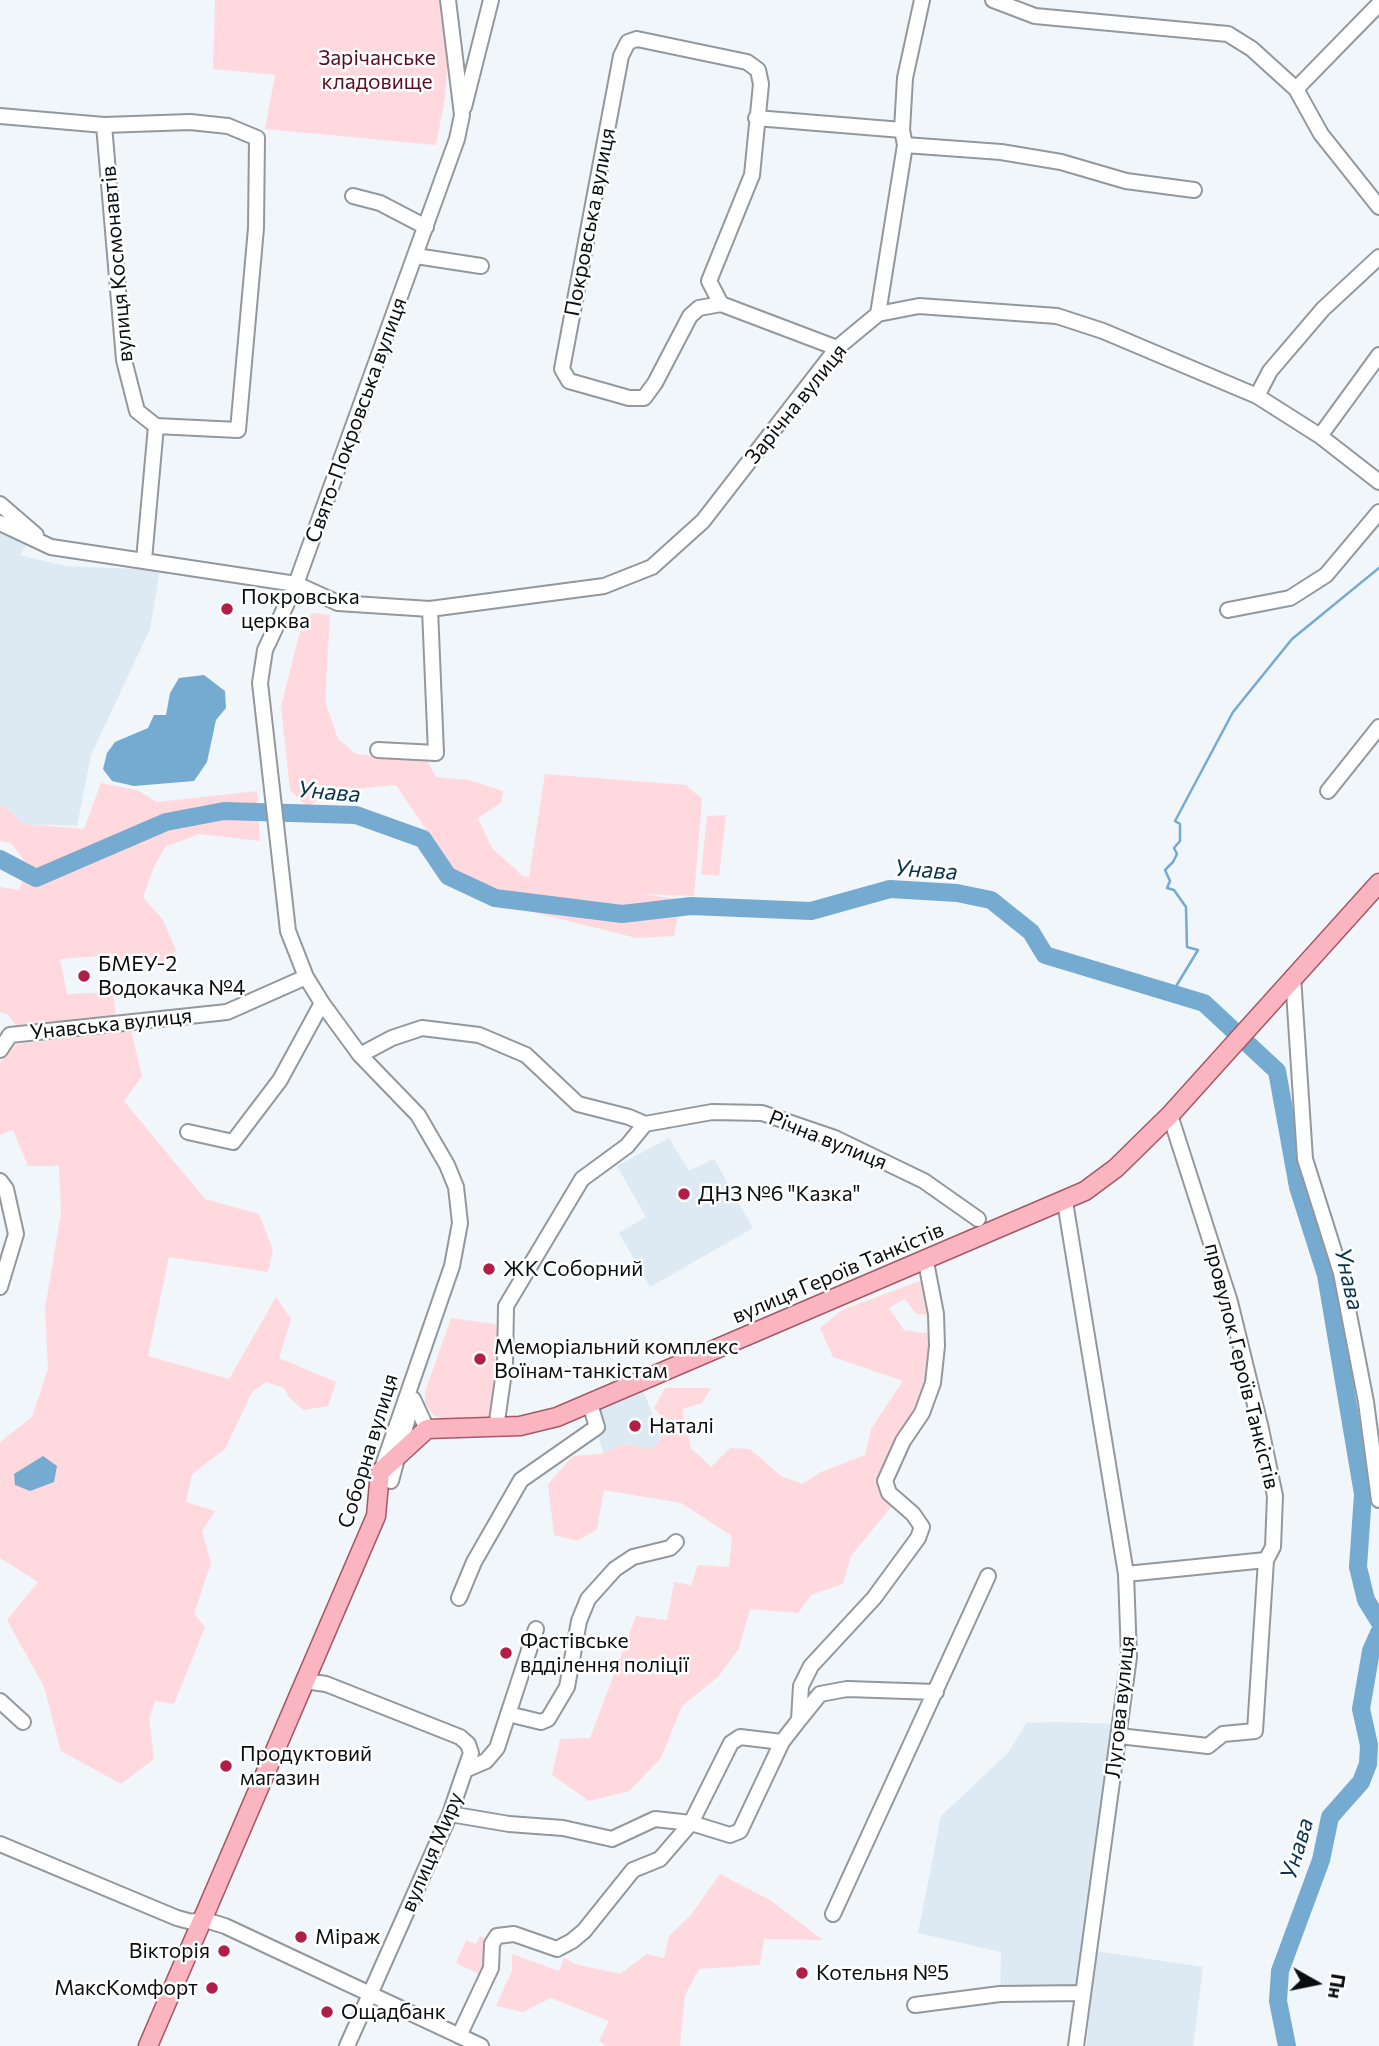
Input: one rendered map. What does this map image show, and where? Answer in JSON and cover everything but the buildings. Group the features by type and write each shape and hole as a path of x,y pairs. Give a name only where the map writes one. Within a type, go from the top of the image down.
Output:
{"main road":[{"name":"вулиця Героїв Танкістів","path":"386,1477 401,1455 435,1430 496,1428 544,1420 590,1404 1065,1202 1116,1168 1170,1115 1379,883"},
{"name":"Соборна вулиця","path":"148,2046 376,1516 386,1477"}],"street":[{"name":"Свято-Покровська вулиця","path":"448,0 462,115"},
{"name":"Свято-Покровська вулиця","path":"296,584 457,139 491,0"},
{"path":"878,314 904,137 905,78 922,0"},
{"path":"993,0 1035,16 1228,34 1252,49 1296,89 1321,134 1379,207"},
{"path":"1296,89 1379,4"},
{"name":"Покровська вулиця","path":"645,39 747,62 758,70 761,83 756,118 752,175 709,281 721,304 699,308 690,316 655,383 643,398 569,382 562,369 621,56 628,42 645,39"},
{"path":"0,117 104,125 190,122 228,126 257,138 256,228 238,430 156,426 144,560"},
{"path":"756,118 1001,152 1061,162 1126,181 1194,190"},
{"name":"вулиця Космонавтів","path":"104,125 124,360 137,411 156,426"},
{"path":"353,196 380,203 426,227"},
{"path":"415,256 481,267"},
{"path":"1257,396 1270,371 1323,309 1379,257"},
{"path":"721,304 837,348"},
{"name":"Зарічна вулиця","path":"51,547 296,584 338,603 430,609 604,586 652,567 703,521 837,348 878,314 919,306 1057,316 1172,359 1257,396 1320,436 1379,482"},
{"path":"1320,436 1379,355"},
{"path":"0,504 51,547"},
{"path":"1228,610 1290,598 1326,575 1379,512"},
{"path":"0,523 51,547"},
{"name":"Соборна вулиця","path":"296,584 265,650 260,683 288,931 306,977 322,1003 360,1055 418,1115 447,1164 456,1187 460,1223 452,1266 416,1370 386,1477"},
{"path":"378,750 436,753 430,609"},
{"path":"1328,790 1379,727"},
{"name":"Унавська вулиця","path":"0,1050 10,1035 227,1012 306,977"},
{"path":"1288,982 1305,1158 1341,1273 1366,1402 1379,1500"},
{"path":"188,1132 233,1142 280,1080 322,1003"},
{"name":"Річна вулиця","path":"360,1055 392,1038 422,1028 479,1035 526,1055 578,1104 629,1117 645,1124 712,1112 762,1112 835,1139 924,1181 978,1219"},
{"name":"провулок Героїв Танкістів","path":"1119,1736 1208,1746 1223,1734 1255,1731 1266,1560 1273,1547 1275,1496 1261,1429 1230,1302 1170,1115"},
{"path":"496,1428 505,1365 506,1307 582,1179 627,1146 645,1124"},
{"path":"0,1181 6,1189 16,1234 0,1287"},
{"name":"Лугова вулиця","path":"1065,1202 1126,1574 1129,1657 1076,2046"},
{"path":"799,1720 801,1686 811,1666 874,1598 918,1538 922,1527 913,1514 889,1493 885,1481 903,1441 922,1413 933,1383 937,1346 936,1314 926,1262"},
{"path":"401,1455 414,1398 416,1370"},
{"path":"401,1455 393,1445 416,1370"},
{"path":"414,1398 435,1430"},
{"path":"459,1598 474,1562 521,1480 597,1426 590,1404"},
{"path":"508,1714 541,1722 548,1719 567,1687 579,1621 588,1599 615,1569 633,1557 670,1548 676,1542"},
{"path":"1126,1574 1266,1560"},
{"path":"833,1914 988,1576"},
{"name":"вулиця Миру","path":"347,2046 450,1814 465,1770 478,1766 492,1756 536,1629"},
{"path":"305,1681 326,1684 460,1737 468,1744 471,1753 465,1770"},
{"path":"450,1814 509,1824 563,1828 612,1839 655,1819 691,1823 730,1835 740,1831 782,1742 820,1694 847,1689 936,1692"},
{"path":"0,1701 23,1721"},
{"path":"459,2035 491,1968 492,1944 497,1936 514,1934 557,1949 564,1947 584,1931 632,1870 660,1859 691,1823 731,1743 740,1737 782,1742"},
{"path":"0,1844 177,1918 192,1922 202,1919 225,1926 481,2046"},
{"path":"915,2005 1000,1994 1083,1993"}],"shaded area":[{"path":"0,533 27,544 20,555 65,566 160,570 150,629 91,755 77,826 23,824 6,807 0,805"},
{"name":"ДНЗ №6 \"Казка\"","path":"669,1138 689,1171 714,1159 753,1228 650,1287 619,1233 646,1217 617,1166"},
{"path":"642,1388 666,1447 607,1463 589,1409"},
{"path":"1026,1723 1113,1724 1074,1993 1000,1994 1001,1952 918,1933 941,1816 1008,1753"},
{"path":"1096,1951 1203,1967 1193,2046 1086,2046"}],"green space":[{"name":"Зарічанське кладовище","path":"215,0 441,0 448,53 445,98 436,145 265,129 275,75 213,69"},
{"path":"312,613 330,615 325,701 338,739 356,754 428,762 436,777 469,780 503,791 501,803 478,818 492,848 523,876 529,877 545,774 686,785 702,799 694,896 643,894 681,900 674,936 636,938 509,906 452,868 396,785 333,791 307,807 290,790 281,707 299,635"},
{"path":"101,783 137,790 157,802 257,791 260,841 199,834 165,847 143,897 163,920 176,950 167,963 148,958 118,964 100,956 60,959 67,994 113,992 116,1017 16,1025 7,1014 0,1012 0,887 19,890 28,866 11,843 0,841 0,805 6,807 24,824 84,829"},
{"path":"726,815 719,876 701,874 707,816"},
{"path":"131,1030 142,1076 124,1101 205,1199 259,1214 273,1250 268,1272 169,1257 148,1356 229,1379 276,1297 291,1319 279,1358 336,1382 328,1406 303,1410 284,1388 266,1382 252,1392 225,1449 192,1474 186,1502 215,1511 202,1531 211,1563 194,1614 205,1627 174,1704 155,1701 149,1718 154,1759 121,1784 61,1751 44,1687 7,1620 38,1582 0,1558 0,1442 32,1417 48,1369 45,1309 61,1213 59,1166 28,1166 13,1130 0,1135 0,1063 12,1045"},
{"path":"925,1279 931,1315 916,1314 905,1299 889,1308 904,1330 931,1334 930,1373 915,1410 877,1476 891,1507 851,1556 843,1584 811,1595 798,1613 750,1609 739,1648 718,1677 682,1706 661,1758 629,1791 589,1801 552,1775 560,1739 590,1738 636,1616 667,1620 674,1582 691,1585 698,1565 729,1567 732,1536 681,1503 604,1490 597,1529 578,1541 554,1535 548,1484 573,1456 601,1454 624,1444 653,1449 669,1426 654,1408 665,1388 711,1388 702,1403 682,1409 691,1448 711,1467 730,1448 750,1449 781,1476 802,1484 821,1472 865,1455 871,1429 903,1381 833,1357 820,1328 842,1310"},
{"path":"451,1318 495,1324 502,1347 494,1418 446,1419 434,1416 425,1403 425,1392"},
{"path":"720,1874 770,1900 823,1940 764,1939 760,1965 699,1969 685,1995 680,2046 606,2046 599,2041 609,2021 551,1998 523,2012 496,2006 512,1971 512,1954 559,1971 564,1958 575,1964 620,1974 647,1954 664,1958 669,1936 691,1915"},
{"path":"480,1936 487,1939 484,1965 479,1974 456,1963 466,1940 476,1944"}],"water":[{"path":"204,675 225,691 226,708 216,720 207,762 194,781 134,786 112,781 103,769 107,753 115,742 148,728 154,715 166,715 170,693 179,678"},
{"path":"43,1456 57,1466 54,1482 30,1491 15,1485 14,1474"}],"waterway":[{"path":"1172,993 1198,950 1187,947 1186,907 1174,890 1167,888 1170,881 1165,870 1173,862 1177,854 1174,848 1180,841 1180,824 1175,821 1233,712 1292,639 1379,568"},
{"name":"Унава","path":"0,859 36,878 166,822 224,811 356,815 423,839 448,876 495,898 622,914 691,906 811,911 890,889 957,893 991,900 1031,932 1045,955 1204,1003 1277,1071 1298,1187 1326,1275 1363,1494 1358,1567 1366,1600 1379,1621"},
{"name":"Унава","path":"1287,2046 1278,2001 1280,1971 1321,1860 1330,1817 1361,1782 1368,1764 1369,1745 1361,1709 1371,1651 1379,1633"}],"place":[{"name":"Покровська церква","path":"227,609"},
{"name":"БМЕУ-2 Водокачка №4","path":"84,976"},
{"name":"ДНЗ №6 \"Казка\"","path":"684,1194"},
{"name":"ЖК Соборний","path":"489,1269"},
{"name":"Меморіальний комплекс Воїнам-танкістам","path":"480,1359"},
{"name":"Наталі","path":"635,1426"},
{"name":"Фастівське вдділення поліції","path":"506,1653"},
{"name":"Продуктовий магазин","path":"226,1766"},
{"name":"Міраж","path":"301,1937"},
{"name":"Вікторія","path":"224,1951"},
{"name":"Котельня №5","path":"802,1973"},
{"name":"МаксКомфорт","path":"212,1988"},
{"name":"Ощадбанк","path":"327,2012"}]}
